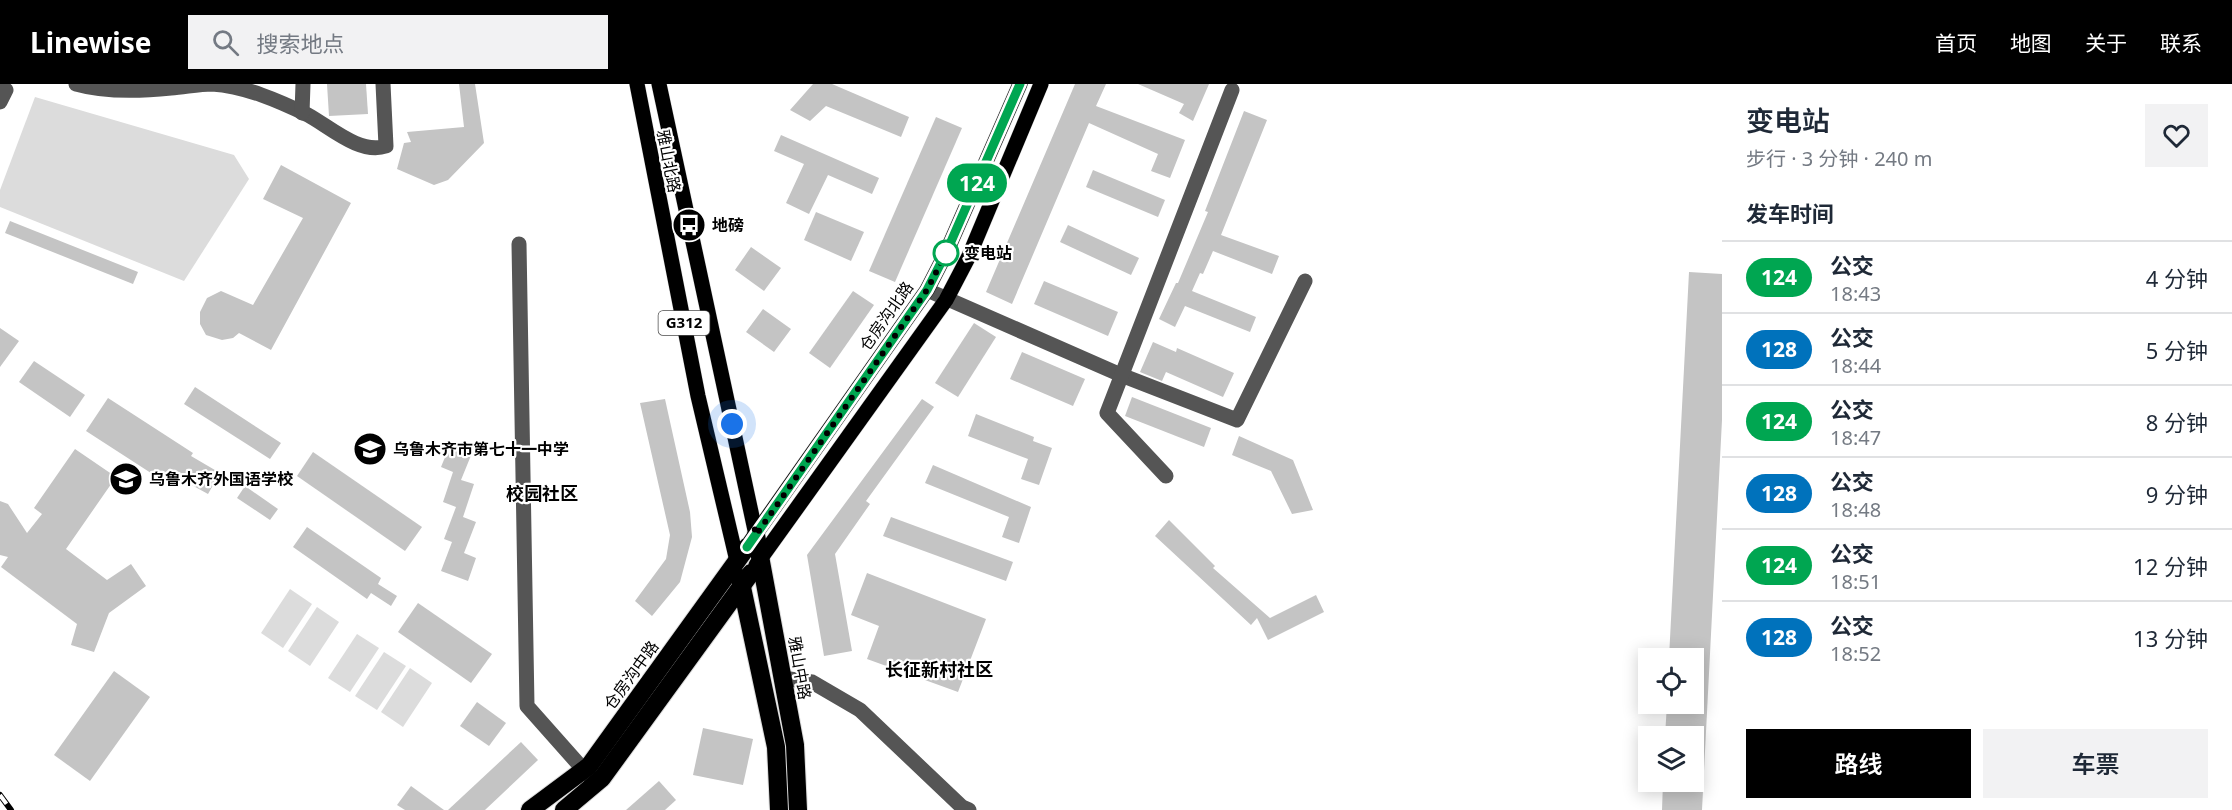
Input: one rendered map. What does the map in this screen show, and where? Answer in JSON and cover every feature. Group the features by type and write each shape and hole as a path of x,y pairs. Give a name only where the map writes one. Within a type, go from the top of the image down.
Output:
{"highway":[{"name":"雅山中路","path":"749,560 782,678 795,745 798,810"},
{"name":"仓房沟中路","path":"564,810 749,560"},
{"name":"G312","path":"749,560 776,747 779,810"},
{"name":"仓房沟中路","path":"530,810 590,777"}],"main road":[{"name":"雅山北路","path":"637,84 698,396 749,560"},
{"name":"雅山北路","path":"658,84 749,560"},
{"name":"仓房沟北路","path":"749,560 927,290 946,253 1020,84"},
{"path":"749,560 946,300 969,256 1041,84"}],"street":[{"path":"76,84 89,88 157,89 212,84 250,91 302,113 356,143 377,149 386,146 383,84"},
{"path":"302,113 303,84"},
{"path":"0,87 6,90 0,102"},
{"path":"1166,476 1107,413 1232,90"},
{"path":"519,244 527,706 590,777"},
{"path":"927,290 1122,375 1237,420 1305,281"},
{"path":"782,678 812,682 860,710 962,807 969,810"}],"shaded area":[{"path":"35,97 234,155 249,179 184,281 0,207 0,190"},
{"path":"290,589 312,604 283,648 261,633"},
{"path":"317,607 339,622 310,666 288,651"},
{"path":"357,634 379,648 350,692 328,678"},
{"path":"384,652 406,666 377,710 355,696"},
{"path":"410,668 432,683 403,727 381,712"}],"building":[{"path":"327,84 366,84 368,114 329,116"},
{"path":"459,84 475,84 484,143 448,180 434,185 397,169 404,143 411,142 407,132 464,127"},
{"path":"813,84 832,84 909,117 901,137 826,106 810,121 790,110"},
{"path":"1075,84 1106,84 1096,106 1185,140 1170,178 1151,171 1158,154 1089,123 1012,304 986,292"},
{"path":"1138,84 1209,84 1193,121 1179,113 1184,104"},
{"path":"1244,111 1267,120 1221,235 1279,256 1272,274 1213,251 1203,274 1200,273 1192,291 1256,317 1250,332 1185,306 1175,327 1159,319 1178,283 1208,212 1205,211"},
{"path":"936,117 962,128 895,282 869,271"},
{"path":"781,135 879,178 872,194 828,175 809,214 786,203 804,164 774,151"},
{"path":"281,165 351,203 271,350 239,333 233,338 222,340 206,335 200,324 200,312 207,298 221,291 253,305 303,218 263,199"},
{"path":"1093,170 1165,200 1158,217 1086,187"},
{"path":"816,212 864,232 851,261 804,240"},
{"path":"10,221 138,272 133,284 5,233"},
{"path":"1068,225 1139,258 1131,275 1060,242"},
{"path":"751,247 781,268 764,291 735,270"},
{"path":"1689,272 1722,274 1722,420 1704,771 1704,726 1666,726 1666,714 1704,714 1704,648 1670,648"},
{"path":"1044,281 1118,312 1108,336 1034,304"},
{"path":"853,291 874,305 830,368 809,353"},
{"path":"763,309 791,329 774,352 746,332"},
{"path":"974,323 996,337 958,397 935,383"},
{"path":"0,328 19,341 0,367"},
{"path":"1153,342 1176,352 1177,348 1234,373 1223,397 1166,372 1162,381 1140,372"},
{"path":"1022,352 1085,379 1073,406 1010,379"},
{"path":"34,361 85,395 70,417 19,382"},
{"path":"195,387 281,443 270,459 184,404"},
{"path":"1132,397 1211,428 1204,447 1125,416"},
{"path":"108,398 193,453 191,456 220,473 208,494 177,477 171,486 86,431"},
{"path":"665,399 690,512 692,537 680,582 652,616 635,601 666,559 670,535 640,403"},
{"path":"922,399 934,407 866,501 870,504 835,554 852,651 824,656 807,555"},
{"path":"976,414 1034,437 1033,441 1052,448 1039,485 1021,479 1028,459 968,436"},
{"path":"1239,436 1293,460 1313,510 1292,514 1271,471 1232,455"},
{"path":"450,445 472,453 461,480 474,484 463,517 476,522 464,553 476,558 468,581 441,571 452,542 444,539 456,507 443,502 453,472 441,467"},
{"path":"75,449 116,477 66,549 107,580 131,564 146,586 109,613 94,652 71,645 77,624 1,567 8,557 0,555 0,501 8,504 27,533 42,514 34,508"},
{"path":"313,452 422,527 405,551 297,476"},
{"path":"933,465 1031,507 1019,543 1002,537 1009,517 925,483"},
{"path":"245,486 278,509 270,520 237,498"},
{"path":"891,517 1013,562 1006,581 883,536"},
{"path":"1169,520 1215,566 1213,568 1270,618 1316,595 1324,612 1268,640 1257,618 1251,625 1155,536"},
{"path":"307,527 381,578 378,584 397,596 391,606 371,593 367,599 293,547"},
{"path":"867,573 986,619 958,692 867,659 879,626 851,615"},
{"path":"418,603 492,654 471,683 398,632"},
{"path":"114,671 150,697 90,781 54,755"},
{"path":"477,702 506,723 489,746 460,726"},
{"path":"703,728 753,739 743,785 693,775"},
{"path":"521,742 538,760 485,810 448,810"},
{"path":"659,781 676,800 665,810 626,810"},
{"path":"411,786 444,810 405,810 397,805"},
{"path":"1663,792 1703,792 1702,810 1662,810"}],"railway":[{"path":"0,795 11,810"}],"bus line":[{"name":"124","path":"747,547 927,290 946,253 1020,84"}],"place":[{"name":"地磅","path":"689,225"},
{"name":"变电站","path":"946,253"},
{"name":"乌鲁木齐市第七十一中学","path":"370,449"},
{"name":"乌鲁木齐外国语学校","path":"126,479"}],"district":[{"name":"校园社区","path":"542,494"},
{"name":"长征新村社区","path":"939,670"}],"route":[{"path":"732,424 756,535 927,290 946,253"}]}
